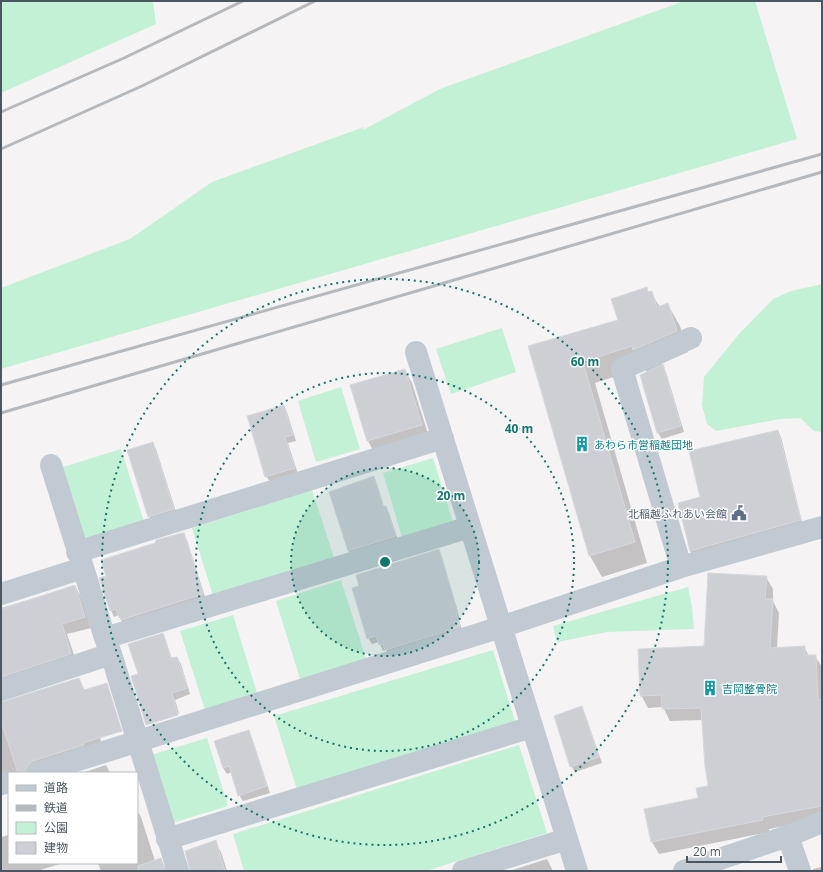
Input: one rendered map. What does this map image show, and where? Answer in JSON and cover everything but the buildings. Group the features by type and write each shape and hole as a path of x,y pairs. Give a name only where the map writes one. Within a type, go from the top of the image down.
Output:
{"street":[{"path":"681,567 622,369 691,338"},
{"path":"416,352 577,871"},
{"path":"1,594 80,560 443,438"},
{"path":"51,465 178,871"},
{"path":"1,690 108,646 470,527"},
{"path":"40,772 501,627 681,567 822,527"},
{"path":"168,839 532,727"},
{"path":"684,871 788,836 822,822"},
{"path":"788,836 800,871"},
{"path":"463,871 567,839"}],"green space":[{"path":"1,1 153,1 156,24 1,93"},
{"path":"684,1 755,1 797,139 1,369 1,288 130,239 212,182 364,127 363,130 440,89"},
{"path":"822,284 822,432 814,431 800,418 780,419 716,431 707,424 702,405 704,377 739,334 773,299 791,291"},
{"path":"502,328 516,372 451,394 436,349"},
{"path":"341,387 360,449 316,462 298,401"},
{"path":"121,449 144,522 83,541 60,468"},
{"path":"433,458 453,522 402,537 383,473"},
{"path":"312,490 334,558 213,596 192,528"},
{"path":"341,580 367,662 301,682 276,601"},
{"path":"688,587 694,629 607,632 557,642 553,626"},
{"path":"233,615 258,696 206,713 180,631"},
{"path":"493,650 515,721 297,790 274,716"},
{"path":"207,738 228,806 172,823 151,755"},
{"path":"519,745 547,833 426,871 244,871 233,834"}],"railway":[{"path":"1,112 124,58 243,1"},
{"path":"1,149 142,86 315,1"},
{"path":"1,385 822,154"},
{"path":"1,413 822,172"}],"place":[{"name":"あわら市営稲越団地","path":"582,444"},
{"name":"北稲越ふれあい会館","path":"739,513"},
{"name":"吉岡整骨院","path":"710,688"}]}
